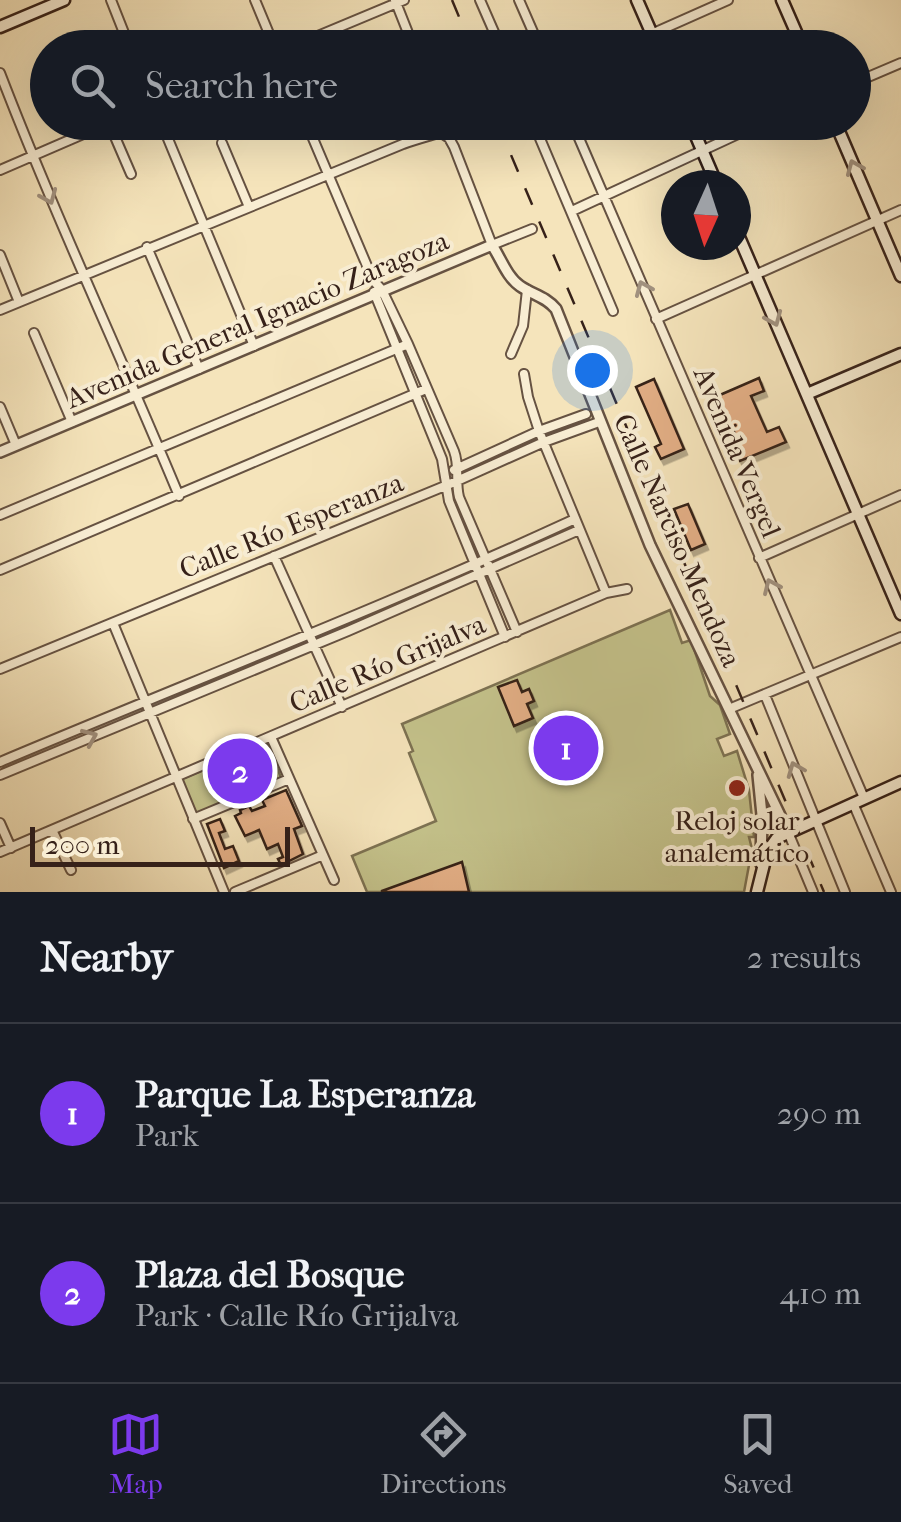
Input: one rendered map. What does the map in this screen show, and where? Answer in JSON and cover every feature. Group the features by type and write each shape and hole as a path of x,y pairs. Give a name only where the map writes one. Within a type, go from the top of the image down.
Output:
{"main road":[{"path":"0,27 64,0"},
{"path":"638,0 651,30"},
{"path":"782,0 794,30"},
{"path":"698,140 711,170"},
{"path":"843,140 901,276"},
{"path":"749,260 901,614"},
{"path":"806,394 901,354"},
{"path":"756,892 772,844 788,832 901,782"}],"street":[{"path":"111,0 123,30"},
{"path":"255,0 268,30"},
{"path":"480,0 492,30"},
{"path":"519,0 532,30"},
{"path":"659,30 728,0"},
{"path":"331,30 398,1 408,30"},
{"path":"871,76 901,63"},
{"path":"0,74 178,496"},
{"path":"0,170 71,140"},
{"path":"117,140 131,174"},
{"path":"168,140 254,346"},
{"path":"313,140 378,292 396,349 444,464 449,501 505,637"},
{"path":"0,310 414,140"},
{"path":"450,140 492,245"},
{"path":"541,140 613,311"},
{"name":"Avenida Vergel","path":"580,140 864,798"},
{"path":"572,211 724,140"},
{"path":"222,143 248,207"},
{"path":"656,319 901,210"},
{"name":"Avenida General Ignacio Zaragoza","path":"0,452 532,229"},
{"name":"Calle Narciso Mendoza","path":"492,245 519,286 544,297 556,308 650,545 756,762 813,892"},
{"path":"147,248 199,368"},
{"path":"0,255 19,302"},
{"path":"511,354 522,326 527,290"},
{"path":"378,292 408,344 454,451 459,468 459,497 517,632"},
{"path":"34,333 72,422"},
{"path":"0,515 408,344"},
{"path":"524,374 544,442 606,594"},
{"path":"0,570 426,389"},
{"path":"0,407 16,445"},
{"path":"446,474 586,414"},
{"name":"Calle Río Esperanza","path":"0,669 599,422"},
{"path":"758,558 901,495"},
{"path":"0,762 145,701 478,574 574,519"},
{"path":"0,775 312,640 474,564 488,565 579,530"},
{"path":"274,556 342,706"},
{"name":"Calle Río Grijalva","path":"0,852 606,594 627,589"},
{"path":"113,623 224,892"},
{"path":"730,709 901,638"},
{"path":"765,695 845,892"},
{"path":"270,738 334,880"},
{"name":"Calle Narciso Mendoza","path":"756,762 762,815 761,869"},
{"path":"193,820 289,780"},
{"path":"852,803 891,892"},
{"path":"0,822 11,848"},
{"path":"52,830 71,870"},
{"path":"234,892 323,855"}],"shaded area":[{"path":"670,610 682,643 691,640 710,696 720,705 730,734 717,739 724,756 737,751 749,790 754,837 749,837 752,849 744,892 367,892 352,856 436,821 402,724"},
{"path":"267,743 282,780 192,817 177,781"}],"building":[{"path":"759,378 764,391 751,396 767,432 779,427 786,442 740,461 733,445 739,443 724,409 719,412 713,398"},
{"path":"654,379 684,449 661,459 655,447 661,444 636,387"},
{"path":"688,504 705,544 691,550 674,509"},
{"path":"517,680 522,692 529,689 534,701 527,704 533,718 514,726 498,687"},
{"path":"286,790 302,826 294,829 303,854 281,865 278,859 283,857 278,844 267,849 259,830 245,836 235,816 249,806 252,811 265,806 262,800"},
{"path":"220,819 225,831 219,833 225,849 233,846 239,861 224,868 207,824"},
{"path":"462,862 469,892 382,892 382,891"}],"railway":[{"path":"452,0 464,30"},
{"path":"505,140 824,892"}],"place":[{"name":"Parque La Esperanza","path":"566,748"},
{"name":"Plaza del Bosque","path":"240,771"},
{"name":"Reloj solar analemático","path":"737,788"}]}
